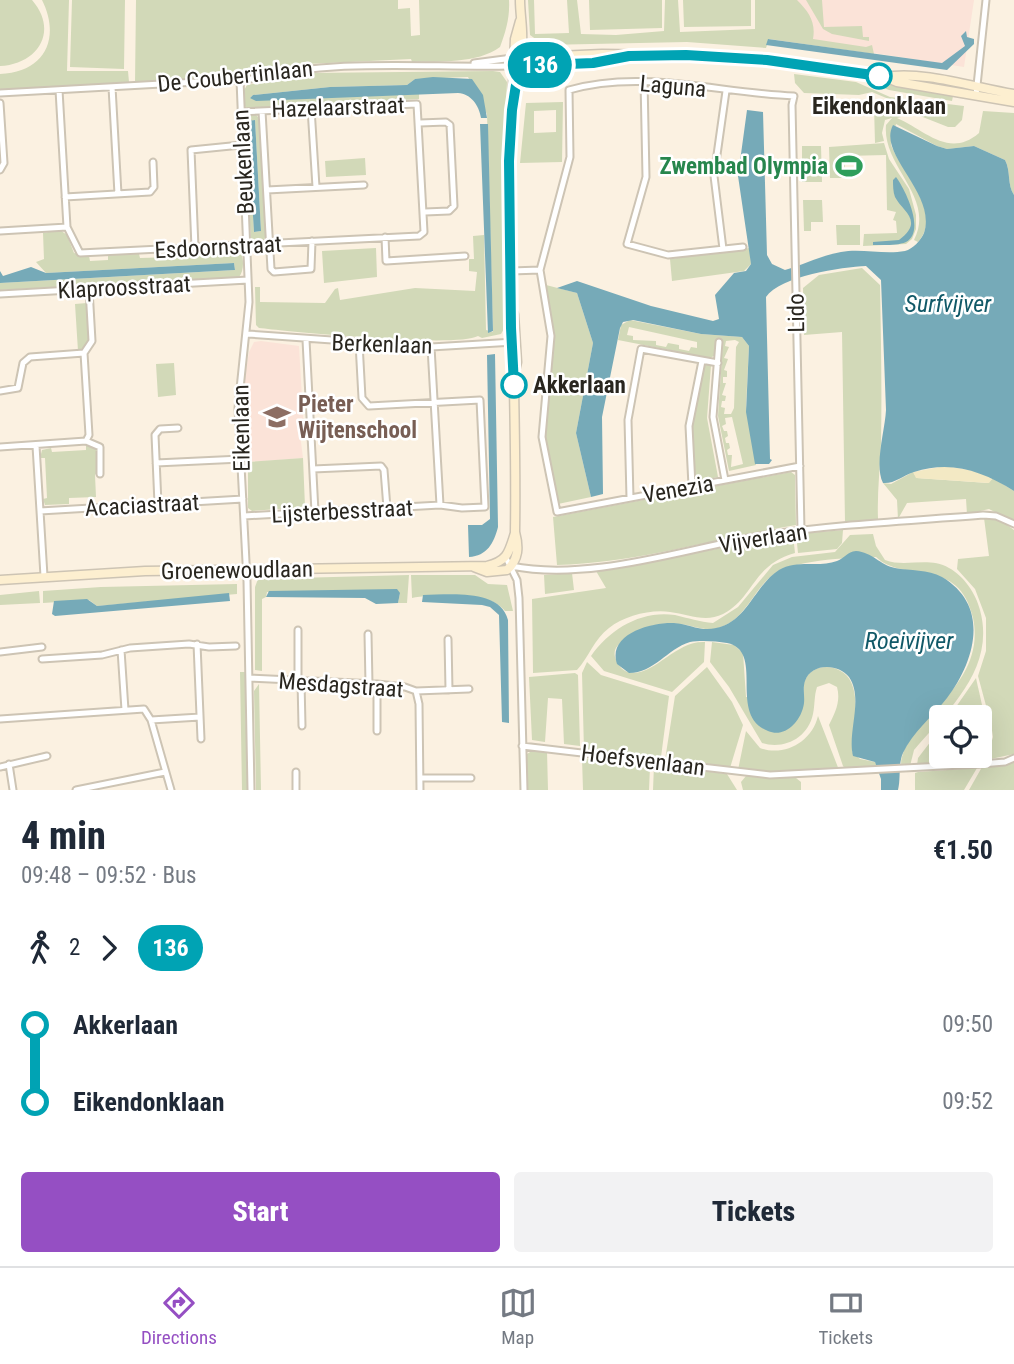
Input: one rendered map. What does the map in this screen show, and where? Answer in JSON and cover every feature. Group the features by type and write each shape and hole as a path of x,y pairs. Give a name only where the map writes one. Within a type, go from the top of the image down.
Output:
{"street":[{"path":"520,0 520,21 523,29 510,100 515,532 509,562 519,598 524,790"},
{"path":"973,92 986,0"},
{"path":"516,62 602,54 767,60 885,77 895,75 922,78 1014,102"},
{"name":"De Coubertinlaan","path":"0,93 240,79 305,68 516,62"},
{"name":"Beukenlaan","path":"240,79 247,245"},
{"path":"643,80 646,177 627,244 668,255 743,247"},
{"name":"Laguna","path":"557,512 542,437 551,336 540,271 570,157 569,90 643,80 726,91 794,96"},
{"path":"112,87 118,194"},
{"path":"0,231 67,227 59,90"},
{"path":"723,249 714,176 726,91"},
{"path":"973,92 1014,94"},
{"name":"Lido","path":"794,96 802,530"},
{"name":"Hazelaarstraat","path":"240,112 410,102 417,104 420,123"},
{"path":"0,103 4,163 0,170"},
{"path":"312,108 316,187"},
{"name":"Beukenlaan","path":"262,111 274,272 308,271 313,264 312,241"},
{"path":"446,122 450,125 454,206 449,211 425,212 420,123 446,122"},
{"path":"195,248 191,150 241,145"},
{"path":"65,197 153,190 153,162"},
{"path":"267,190 364,185"},
{"name":"Esdoornstraat","path":"67,227 80,253 419,236 425,227 425,212"},
{"path":"385,237 386,261 465,256"},
{"name":"Eikenlaan","path":"247,245 248,334 238,397 250,678 251,790"},
{"path":"511,271 540,271"},
{"name":"Klaproosstraat","path":"0,294 248,280"},
{"path":"86,442 89,435 84,354 92,341 89,289"},
{"name":"Berkenlaan","path":"248,334 431,347 514,342"},
{"path":"306,340 315,512"},
{"path":"719,342 713,416 725,480"},
{"path":"359,343 365,404 369,406 434,402"},
{"path":"431,347 440,505"},
{"path":"630,498 628,420 642,349 718,363"},
{"path":"0,391 18,388 23,363 30,357 84,354"},
{"path":"692,486 690,426 702,361"},
{"name":"Lijsterbesstraat","path":"244,516 440,505 462,509 485,507 480,400 434,402"},
{"path":"158,504 156,431 178,428"},
{"path":"0,447 86,442 100,447 100,474"},
{"path":"36,446 44,576"},
{"path":"156,463 241,459"},
{"path":"313,470 381,466 384,470 387,508"},
{"name":"Venezia","path":"557,512 800,466"},
{"name":"Acaciastraat","path":"40,510 243,499"},
{"name":"Vijverlaan","path":"509,562 525,569 573,568 643,561 709,545 802,530 983,515 996,516 1014,524"},
{"name":"Groenewoudlaan","path":"0,580 119,572 474,568 509,562"},
{"path":"298,630 302,726"},
{"path":"368,634 369,684"},
{"path":"448,639 449,690"},
{"path":"197,644 201,738"},
{"path":"43,659 197,644 209,647 236,646"},
{"path":"0,652 41,647"},
{"path":"121,650 125,710"},
{"name":"Mesdagstraat","path":"250,678 377,684 416,691 419,704 420,790"},
{"path":"377,684 377,731"},
{"path":"416,691 469,689"},
{"path":"0,718 144,709 151,720 171,790"},
{"path":"151,720 200,717"},
{"name":"Hoefsvenlaan","path":"522,746 770,775 1005,762 1014,758"},
{"path":"0,767 47,756"},
{"path":"9,764 13,790"},
{"path":"76,790 165,772"},
{"path":"296,772 296,790"},
{"path":"420,778 471,778"}],"shaded area":[{"path":"774,0 974,0 964,67 771,37"},
{"path":"254,342 299,346 304,433 300,434 303,458 249,462 247,426 250,414 243,414 242,394 249,352"}],"green space":[{"path":"0,0 32,0 44,23 44,34 34,52 25,59 0,66"},
{"path":"42,0 69,0 67,71 128,71 129,82 0,90 0,74 28,67 38,60 45,50 50,27"},
{"path":"72,0 125,0 124,69 70,67"},
{"path":"136,0 398,0 398,9 410,8 411,36 420,35 419,0 509,0 509,6 500,47 469,59 307,64 247,76 135,83"},
{"path":"528,0 534,0 535,34 569,33 567,0 577,0 581,34 616,35 664,31 665,0 678,0 680,32 755,29 755,0 797,0 811,18 813,39 866,47 872,45 874,54 769,39 766,48 687,42 544,45 530,35"},
{"path":"589,0 662,0 662,28 590,30"},
{"path":"683,0 751,0 751,26 684,27"},
{"path":"806,0 822,0 824,27 862,26 863,37 869,37 869,41 832,34 823,29"},
{"path":"500,72 507,82 503,168 505,327 501,334 482,338 478,336 464,339 409,340 259,328 256,325 255,287 260,287 260,302 325,303 338,288 340,300 415,288 475,291 477,272 469,271 469,259 474,259 473,236 484,235 486,330 493,332 487,114 468,77 415,79 407,85 330,87 253,95 250,98 419,94 419,99 249,109 244,106 243,92 247,85 309,73"},
{"path":"794,74 856,82 890,97 964,106 962,120 955,127 948,127 905,110 872,92 859,95 804,93 795,83"},
{"path":"855,77 953,96 952,101 889,90"},
{"path":"563,102 562,162 520,163 526,103","holes":["556,110 556,132 534,133 534,111"]},
{"path":"878,104 927,135 947,143 968,140 979,133 983,111 1014,113 1014,195 1005,160 974,146 947,149 937,146 896,124 891,145 918,193 926,218 925,230 918,242 914,240 919,224 918,210 887,140 886,125 892,118 885,120 882,133 884,141 875,143 874,106 869,106"},
{"path":"255,114 260,119 266,235 264,240 251,240 243,120 248,115","holes":["255,120 261,231 254,232 248,121"]},
{"path":"884,143 889,159 909,189 916,215 916,229 912,239 906,244 863,246 864,234 897,233 896,221 893,220 896,212 887,210 886,155 845,156 845,178 830,178 829,147"},
{"path":"802,146 821,146 822,182 802,182"},
{"path":"365,158 366,175 326,177 325,161"},
{"path":"803,200 822,200 823,222 811,222 811,231 804,231"},
{"path":"836,225 860,225 860,245 837,245"},
{"path":"60,230 67,235 74,253 89,256 90,261 108,260 108,255 175,257 175,252 199,250 200,255 224,254 225,249 238,248 243,258 243,266 239,277 0,290 0,283 235,270 234,263 46,273 36,262 44,259 43,233"},
{"path":"376,248 377,277 324,283 322,251"},
{"path":"750,248 751,264 744,271 672,281 670,259"},
{"path":"862,268 880,285 881,443 878,519 845,522 842,332 804,335 803,288 819,275"},
{"path":"546,285 577,293 593,343 576,433 591,497 558,504 545,436 554,347"},
{"path":"87,303 89,337 84,348 78,351 75,304"},
{"path":"630,320 701,334 742,337 749,346 746,406 756,465 729,471 718,416 723,340 716,340 714,356 710,358 618,340 621,325","holes":["629,327 697,342 697,348 691,347 689,351 679,349 679,345 668,343 666,347 656,345 656,341 633,340 633,336 627,335","726,341 739,342 736,347 734,408 731,414 724,414 725,408 721,407 726,396 722,395 726,383 723,383 723,377 727,377 727,371 724,370 728,359 724,358 729,347 725,346","732,417 743,464 731,467 732,455 728,455 727,450 730,448 725,438 728,436 727,431 724,431 722,426 726,424 725,418"]},
{"path":"174,363 176,395 158,397 156,364"},
{"path":"703,363 711,365 707,418 718,477 695,482 692,426"},
{"path":"96,445 99,470 95,475 96,497 69,498 69,504 45,505 45,458 40,458 42,450 86,450 86,446"},
{"path":"303,458 305,507 252,511 248,508 248,462"},
{"path":"791,472 795,475 796,525 647,555 557,565 553,517"},
{"path":"913,472 917,478 988,483 993,478 1014,491 1014,522 989,509 967,514 966,499 907,503 898,519 897,500 883,483 891,484"},
{"path":"984,518 997,518 1014,530 1014,754 992,759 992,705 986,705 978,676 986,651 986,618 975,589 957,569 958,559 989,556"},
{"path":"843,530 842,543 837,549 798,553 796,534"},
{"path":"873,534 876,546 885,560 941,565 954,571 969,586 980,610 983,631 981,651 975,670 953,705 940,705 968,665 974,643 973,618 966,598 956,586 944,578 888,565 876,557 835,559 790,567 769,578 742,612 721,627 710,629 679,624 658,625 637,631 619,645 615,654 618,664 626,671 637,673 684,647 705,642 704,662 672,692 604,671 591,656 617,630 638,619 662,614 713,623 738,607 773,565 792,557 835,552 850,535"},
{"path":"793,535 795,553 770,565 741,599 723,614 703,618 655,612 630,617 604,632 577,670 533,673 532,599 606,588 596,571"},
{"path":"572,573 574,590 545,594 544,575"},
{"path":"409,575 407,603 398,603 400,593 267,592 262,599 262,671 255,670 255,587 258,579"},
{"path":"411,575 475,575 488,584 507,585 513,611 505,611 487,600 461,595 412,598"},
{"path":"237,584 237,594 97,606 89,600 43,603 43,591"},
{"path":"39,591 40,603 0,605 0,595"},
{"path":"712,642 734,645 743,653 746,697 804,699 804,683 810,673 823,667 842,672 851,682 855,698 852,752 860,759 875,762 878,768 846,770 843,766 829,725 837,707 838,692 837,687 829,683 817,687 813,714 806,730 800,736 779,745 762,743 729,687 710,662"},
{"path":"587,662 601,675 669,696 661,757 657,760 584,751 582,673"},
{"path":"707,667 732,702 743,725 730,768 665,760 675,696"},
{"path":"240,672 247,672 248,697 245,700 248,790 242,790"},
{"path":"575,673 578,675 580,746 564,744 562,699 548,698 545,742 532,740 529,677"},
{"path":"976,678 982,705 957,705"},
{"path":"259,684 261,790 256,790 254,691"},
{"path":"818,716 839,770 786,773 738,770 746,731 760,748 787,749 810,733"},
{"path":"929,717 929,733 914,750 910,766 901,766 905,750 914,734"},
{"path":"929,744 929,764 917,765 918,758"},
{"path":"535,749 547,751 548,790 527,790 527,754"},
{"path":"582,758 646,765 650,767 649,790 583,790"},
{"path":"1014,761 1014,790 969,790 981,768 992,768 992,765"},
{"path":"654,765 727,774 737,790 653,790"},
{"path":"977,768 964,790 915,790 915,773"},
{"path":"746,776 796,778 801,782 801,790 743,790 741,782"}],"sand":[{"path":"945,466 975,471 993,478 989,483 916,478 913,472"}],"water":[{"path":"966,31 967,37 974,39 974,44 947,70 766,45 768,39 942,63 965,46 961,36"},
{"path":"415,79 472,79 483,95 487,118 481,118 470,98 458,93 256,101 250,98 253,95 330,87 407,85"},
{"name":"Surfvijver","path":"747,110 763,112 767,255 772,264 785,270 841,252 905,251 921,238 926,218 916,189 893,149 890,137 893,125 937,146 947,149 974,146 1005,160 1014,195 1014,491 978,473 953,467 914,472 883,483 880,458 886,410 881,280 866,266 842,268 797,278 784,283 766,297 772,460 769,464 755,464 746,412 749,346 742,337 701,334 633,320 623,322 602,417 603,494 591,497 576,433 593,343 577,293 557,288 577,281 651,306 713,321 719,319 715,295 734,273 746,271 751,264 738,176"},
{"path":"255,120 261,231 254,232 247,121"},
{"path":"480,124 488,124 493,331 488,333"},
{"path":"896,177 912,210 912,237 902,243 873,245 873,242 899,240 910,227 909,217 894,195 893,180"},
{"path":"234,263 235,270 0,283 0,271 3,276 31,267 46,273"},
{"path":"495,354 498,527 489,548 481,554 469,557 468,525 482,525 490,519 487,355"},
{"name":"Roeivijver","path":"856,551 867,554 901,569 937,574 957,589 967,603 972,618 971,651 965,668 941,705 929,705 929,718 903,753 898,790 881,790 881,779 875,762 853,756 855,695 849,677 838,669 819,668 808,675 804,684 801,714 790,728 774,733 756,723 750,712 744,658 738,648 727,643 690,642 638,672 629,673 617,664 618,645 633,632 665,623 705,629 727,624 743,611 770,577 779,570 793,565 830,563"},
{"path":"397,589 400,593 398,603 376,604 365,598 266,597 269,591"},
{"path":"229,593 230,601 55,616 52,614 54,601 87,599 97,606"},
{"path":"459,594 484,598 503,610 508,620 509,723 502,722 499,615 490,607 482,605 422,602 423,595"}],"bus line":[{"name":"136","path":"514,385 509,161 512,110 516,100 519,66 593,63 629,56 724,56 803,64 879,76"}],"place":[{"name":"Eikendonklaan","path":"879,76"},
{"name":"Zwembad Olympia","path":"849,166"},
{"name":"Akkerlaan","path":"514,385"},
{"name":"Pieter Wijtenschool","path":"277,417"}]}
